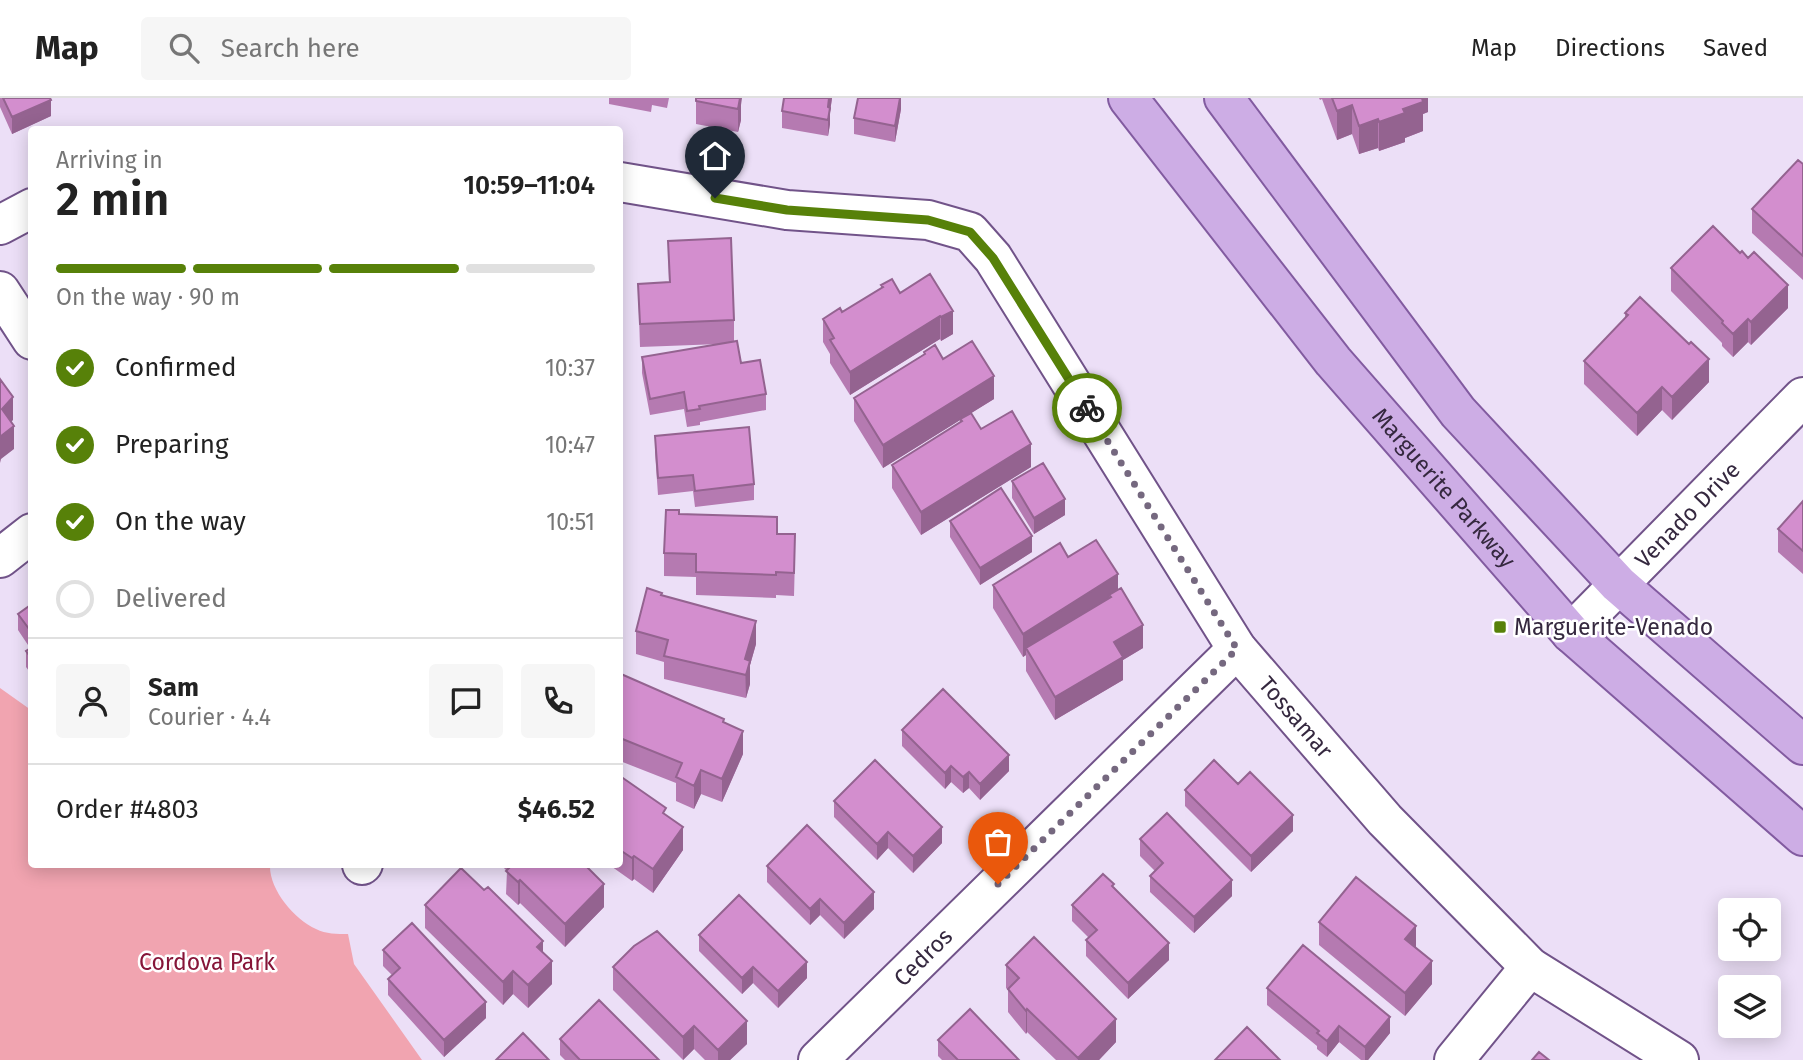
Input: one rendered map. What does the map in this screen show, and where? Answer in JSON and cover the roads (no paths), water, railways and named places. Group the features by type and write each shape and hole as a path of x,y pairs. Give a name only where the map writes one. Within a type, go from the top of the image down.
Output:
{"main road":[{"name":"Marguerite Parkway","path":"1128,98 1333,361 1571,633 1803,836"},
{"path":"1224,98 1458,412 1618,584 1803,745"}],"street":[{"name":"Tossamar","path":"623,183 787,210 928,220 970,232 993,258 1237,649 1385,820 1530,967 1679,1060"},
{"path":"0,225 28,210"},
{"path":"0,291 28,334"},
{"name":"Venado Drive","path":"1571,633 1803,397"},
{"path":"0,558 28,536"},
{"name":"Cedros","path":"818,1060 1237,649"},
{"path":"1454,1060 1530,967"}],"place":[{"name":"Marguerite-Venado","path":"1500,627"}],"park label":[{"name":"Cordova Park","path":"207,962"}]}
